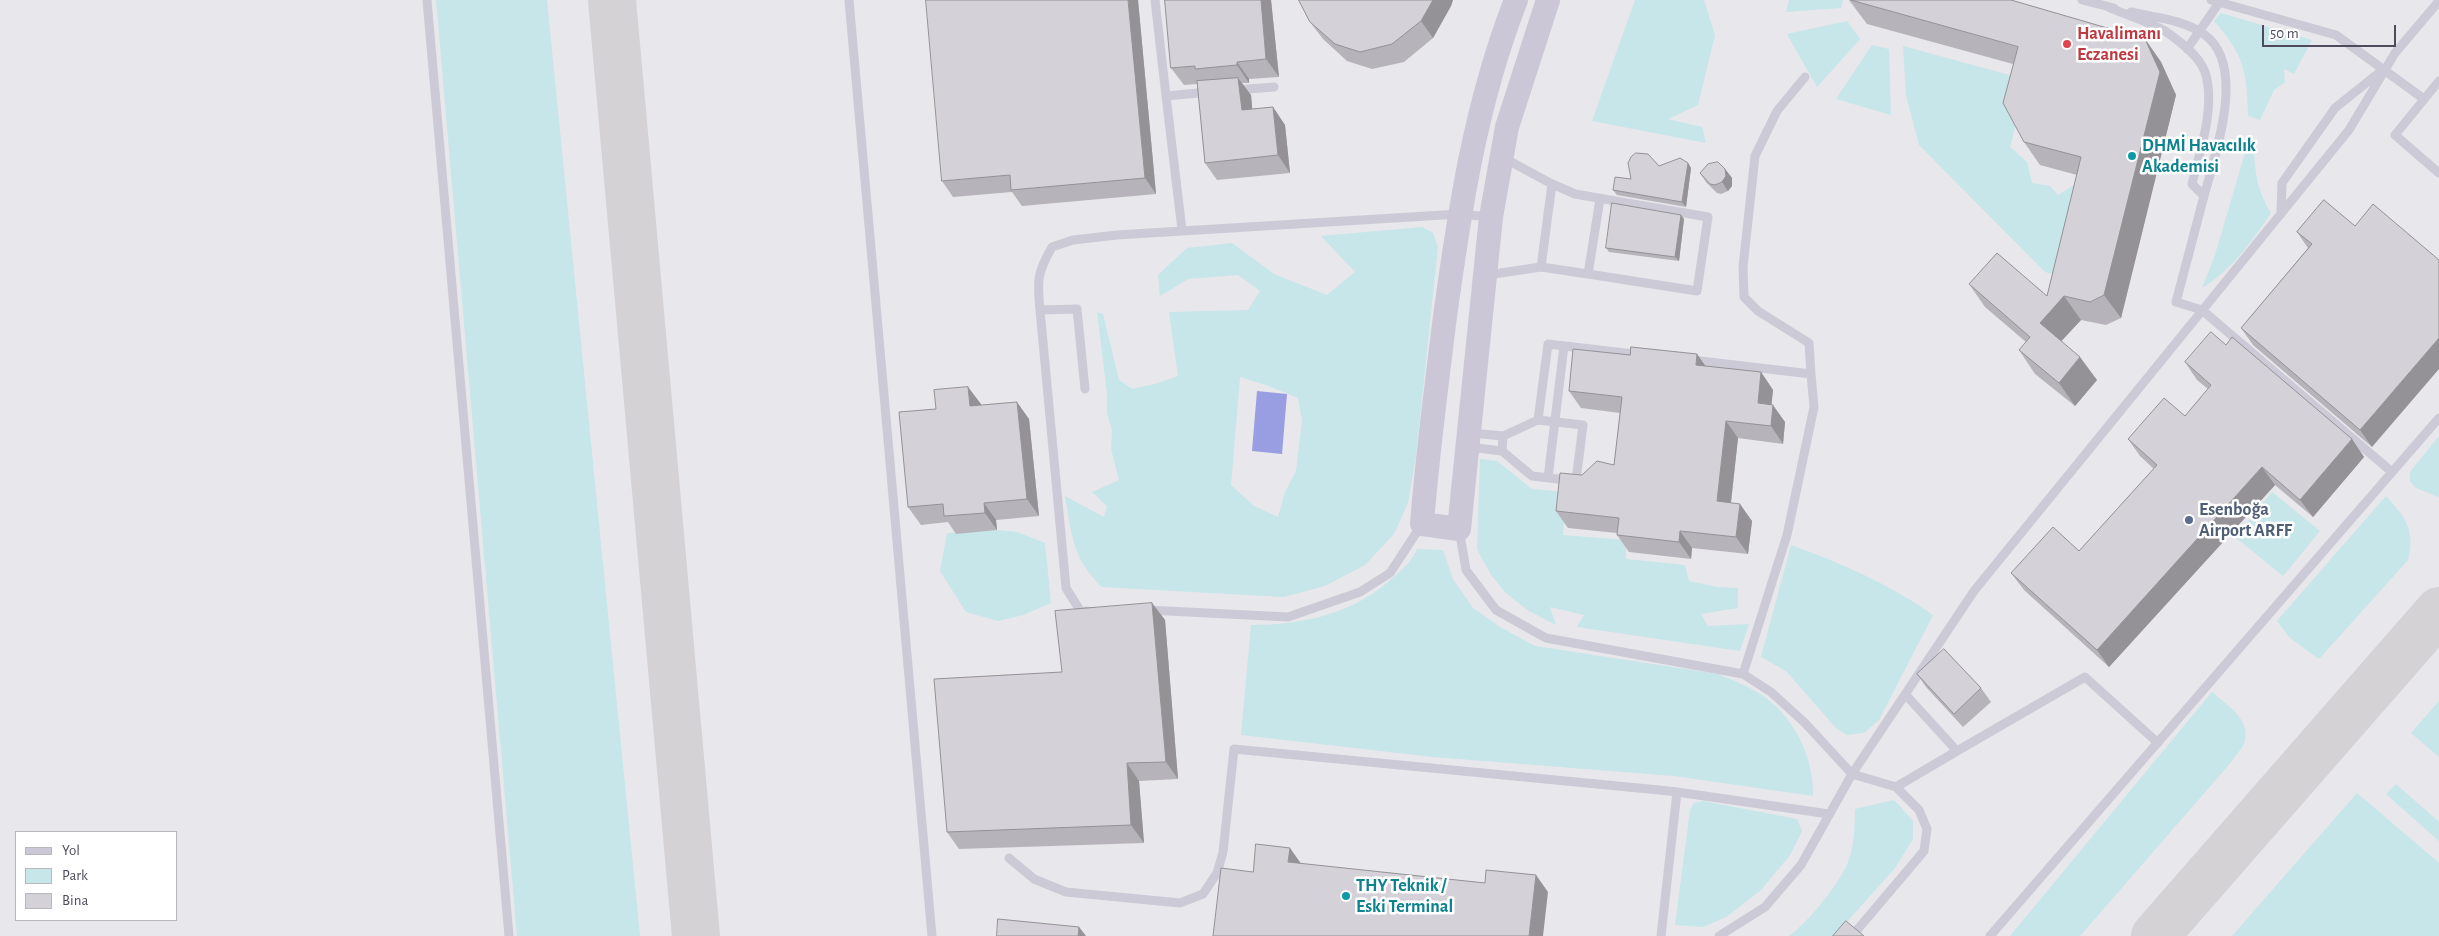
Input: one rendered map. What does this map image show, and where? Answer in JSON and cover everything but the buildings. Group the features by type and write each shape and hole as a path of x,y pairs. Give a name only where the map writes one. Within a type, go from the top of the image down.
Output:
{"street":[{"path":"1516,0 1502,36 1475,127 1458,214 1425,476 1422,524 1459,528 1491,217 1507,127 1548,0"}],"lane":[{"path":"427,0 509,936"},
{"path":"849,0 932,936"},
{"path":"1155,0 1182,230"},
{"path":"2082,0 2176,22 2200,31 2207,36 2219,53 2224,77 2225,116 2176,302 2202,310 2392,472"},
{"path":"2187,49 2217,1 2336,35 2424,98"},
{"path":"1719,936 1765,907 1801,865 1852,774 1974,591 2349,130 2384,69 2439,1"},
{"path":"2108,7 2164,31 2187,49 2204,70 2207,89 2207,122 2192,184 2204,196"},
{"path":"2281,214 2282,183 2319,130 2335,108 2384,69"},
{"path":"1743,674 1786,535 1814,406 1809,343 1758,311 1744,297 1743,267 1755,156 1777,111 1805,77"},
{"path":"2439,80 2395,135 2439,173"},
{"path":"1225,91 1274,87"},
{"path":"1166,96 1215,92"},
{"path":"1484,275 1541,267 1696,291 1708,217 1575,194 1502,157"},
{"path":"1541,267 1552,184"},
{"path":"1588,274 1600,199"},
{"path":"1100,609 1081,612 1066,588 1037,281 1042,265 1052,247 1073,240 1182,230 1458,214 1491,217"},
{"path":"1040,310 1076,309 1085,389"},
{"path":"1538,420 1548,344 1653,356"},
{"path":"1548,478 1564,346"},
{"path":"1682,359 1811,374"},
{"path":"1990,936 2439,418"},
{"path":"1538,420 1583,425 1576,481 1532,476 1502,450 1467,440 1503,436 1538,420"},
{"path":"1502,450 1503,436"},
{"path":"1138,609 1288,617 1360,592 1390,573 1422,524"},
{"path":"1459,528 1466,570 1496,610 1546,638 1743,674 1771,692 1805,723 1852,774 1896,787 1919,810 1927,829 1924,852 1852,936"},
{"path":"1896,787 2085,677 2158,743"},
{"path":"1905,694 1957,752"},
{"path":"1009,858 1034,879 1066,892 1180,903 1203,894 1217,873 1223,852 1234,748 1677,792 1829,814"},
{"path":"1661,936 1677,792"}],"shaded area":[{"path":"0,0 2439,0 2439,936 0,936"}],"green space":[{"path":"436,0 547,0 640,936 517,936"},
{"path":"1635,0 1704,0 1715,35 1698,105 1668,119 1702,127 1706,143 1592,121"},
{"path":"1789,0 1843,0 1841,8 1786,12"},
{"path":"2221,13 2312,40 2294,74 2284,69 2285,82 2274,90 2260,120 2248,116 2245,75 2242,64 2232,44 2214,21"},
{"path":"1847,21 1860,39 1817,87 1787,34"},
{"path":"1872,45 1889,49 1891,115 1836,99"},
{"path":"1903,46 2028,80 2010,147 2027,162 2032,183 2050,186 2058,195 2076,184 2074,279 2045,272 1919,145 1906,95"},
{"path":"2247,146 2254,147 2258,181 2271,213 2232,264 2202,288 2215,255"},
{"path":"1422,227 1433,233 1438,247 1416,456 1408,503 1394,534 1365,565 1325,586 1284,597 1102,587 1079,556 1072,534 1065,496 1104,517 1107,506 1092,492 1119,480 1111,449 1112,430 1107,413 1107,393 1097,312 1103,314 1119,380 1132,389 1155,384 1178,376 1169,312 1248,310 1260,291 1238,275 1188,279 1160,296 1158,275 1187,248 1232,243 1274,274 1327,295 1355,272 1321,236","holes":["1240,377 1298,398 1302,421 1296,471 1285,492 1278,517 1254,506 1231,485"]},
{"path":"2439,436 2439,497 2416,488 2410,481 2410,472"},
{"path":"1480,459 1497,461 1532,489 1566,492 1563,535 1626,540 1626,559 1685,565 1689,581 1717,587 1738,588 1738,608 1701,614 1708,626 1749,624 1740,651 1577,627 1584,615 1550,607 1556,625 1529,611 1507,594 1491,575 1477,549"},
{"path":"2272,492 2320,531 2283,576 2235,537"},
{"path":"2386,496 2399,511 2410,532 2411,540 2408,560 2319,659 2290,638 2277,621"},
{"path":"997,530 1017,532 1045,543 1051,603 1023,615 998,621 966,612 940,571 947,533"},
{"path":"1791,545 1865,575 1933,615 1879,720 1864,733 1847,735 1836,728 1786,671 1761,657"},
{"path":"1417,549 1443,550 1453,579 1473,608 1500,627 1535,646 1718,674 1760,694 1781,712 1797,733 1811,770 1813,796 1674,776 1433,757 1241,735 1251,625 1291,623 1347,608 1381,588 1408,563"},
{"path":"2212,692 2237,714 2245,727 2244,743 2233,760 2080,936 2010,936"},
{"path":"2439,701 2439,757 2411,733"},
{"path":"2396,784 2439,822 2439,841 2386,794"},
{"path":"2357,793 2439,863 2439,936 2232,936"},
{"path":"1894,800 1913,821 1913,839 1895,868 1834,936 1789,936 1821,904 1835,886 1846,867 1852,846 1855,809"},
{"path":"1703,801 1797,819 1802,831 1790,855 1761,890 1726,917 1703,927 1675,925 1690,810 1694,803"}],"water":[{"path":"1257,391 1287,394 1282,454 1252,451"}],"taxiway":[{"path":"612,0 696,936"},
{"path":"2155,936 2439,611"}],"place":[{"name":"Havalimanı Eczanesi","path":"2067,44"},
{"name":"DHMİ Havacılık Akademisi","path":"2132,156"},
{"name":"Esenboğa Airport ARFF","path":"2189,520"},
{"name":"THY Teknik / Eski Terminal","path":"1346,896"}]}
